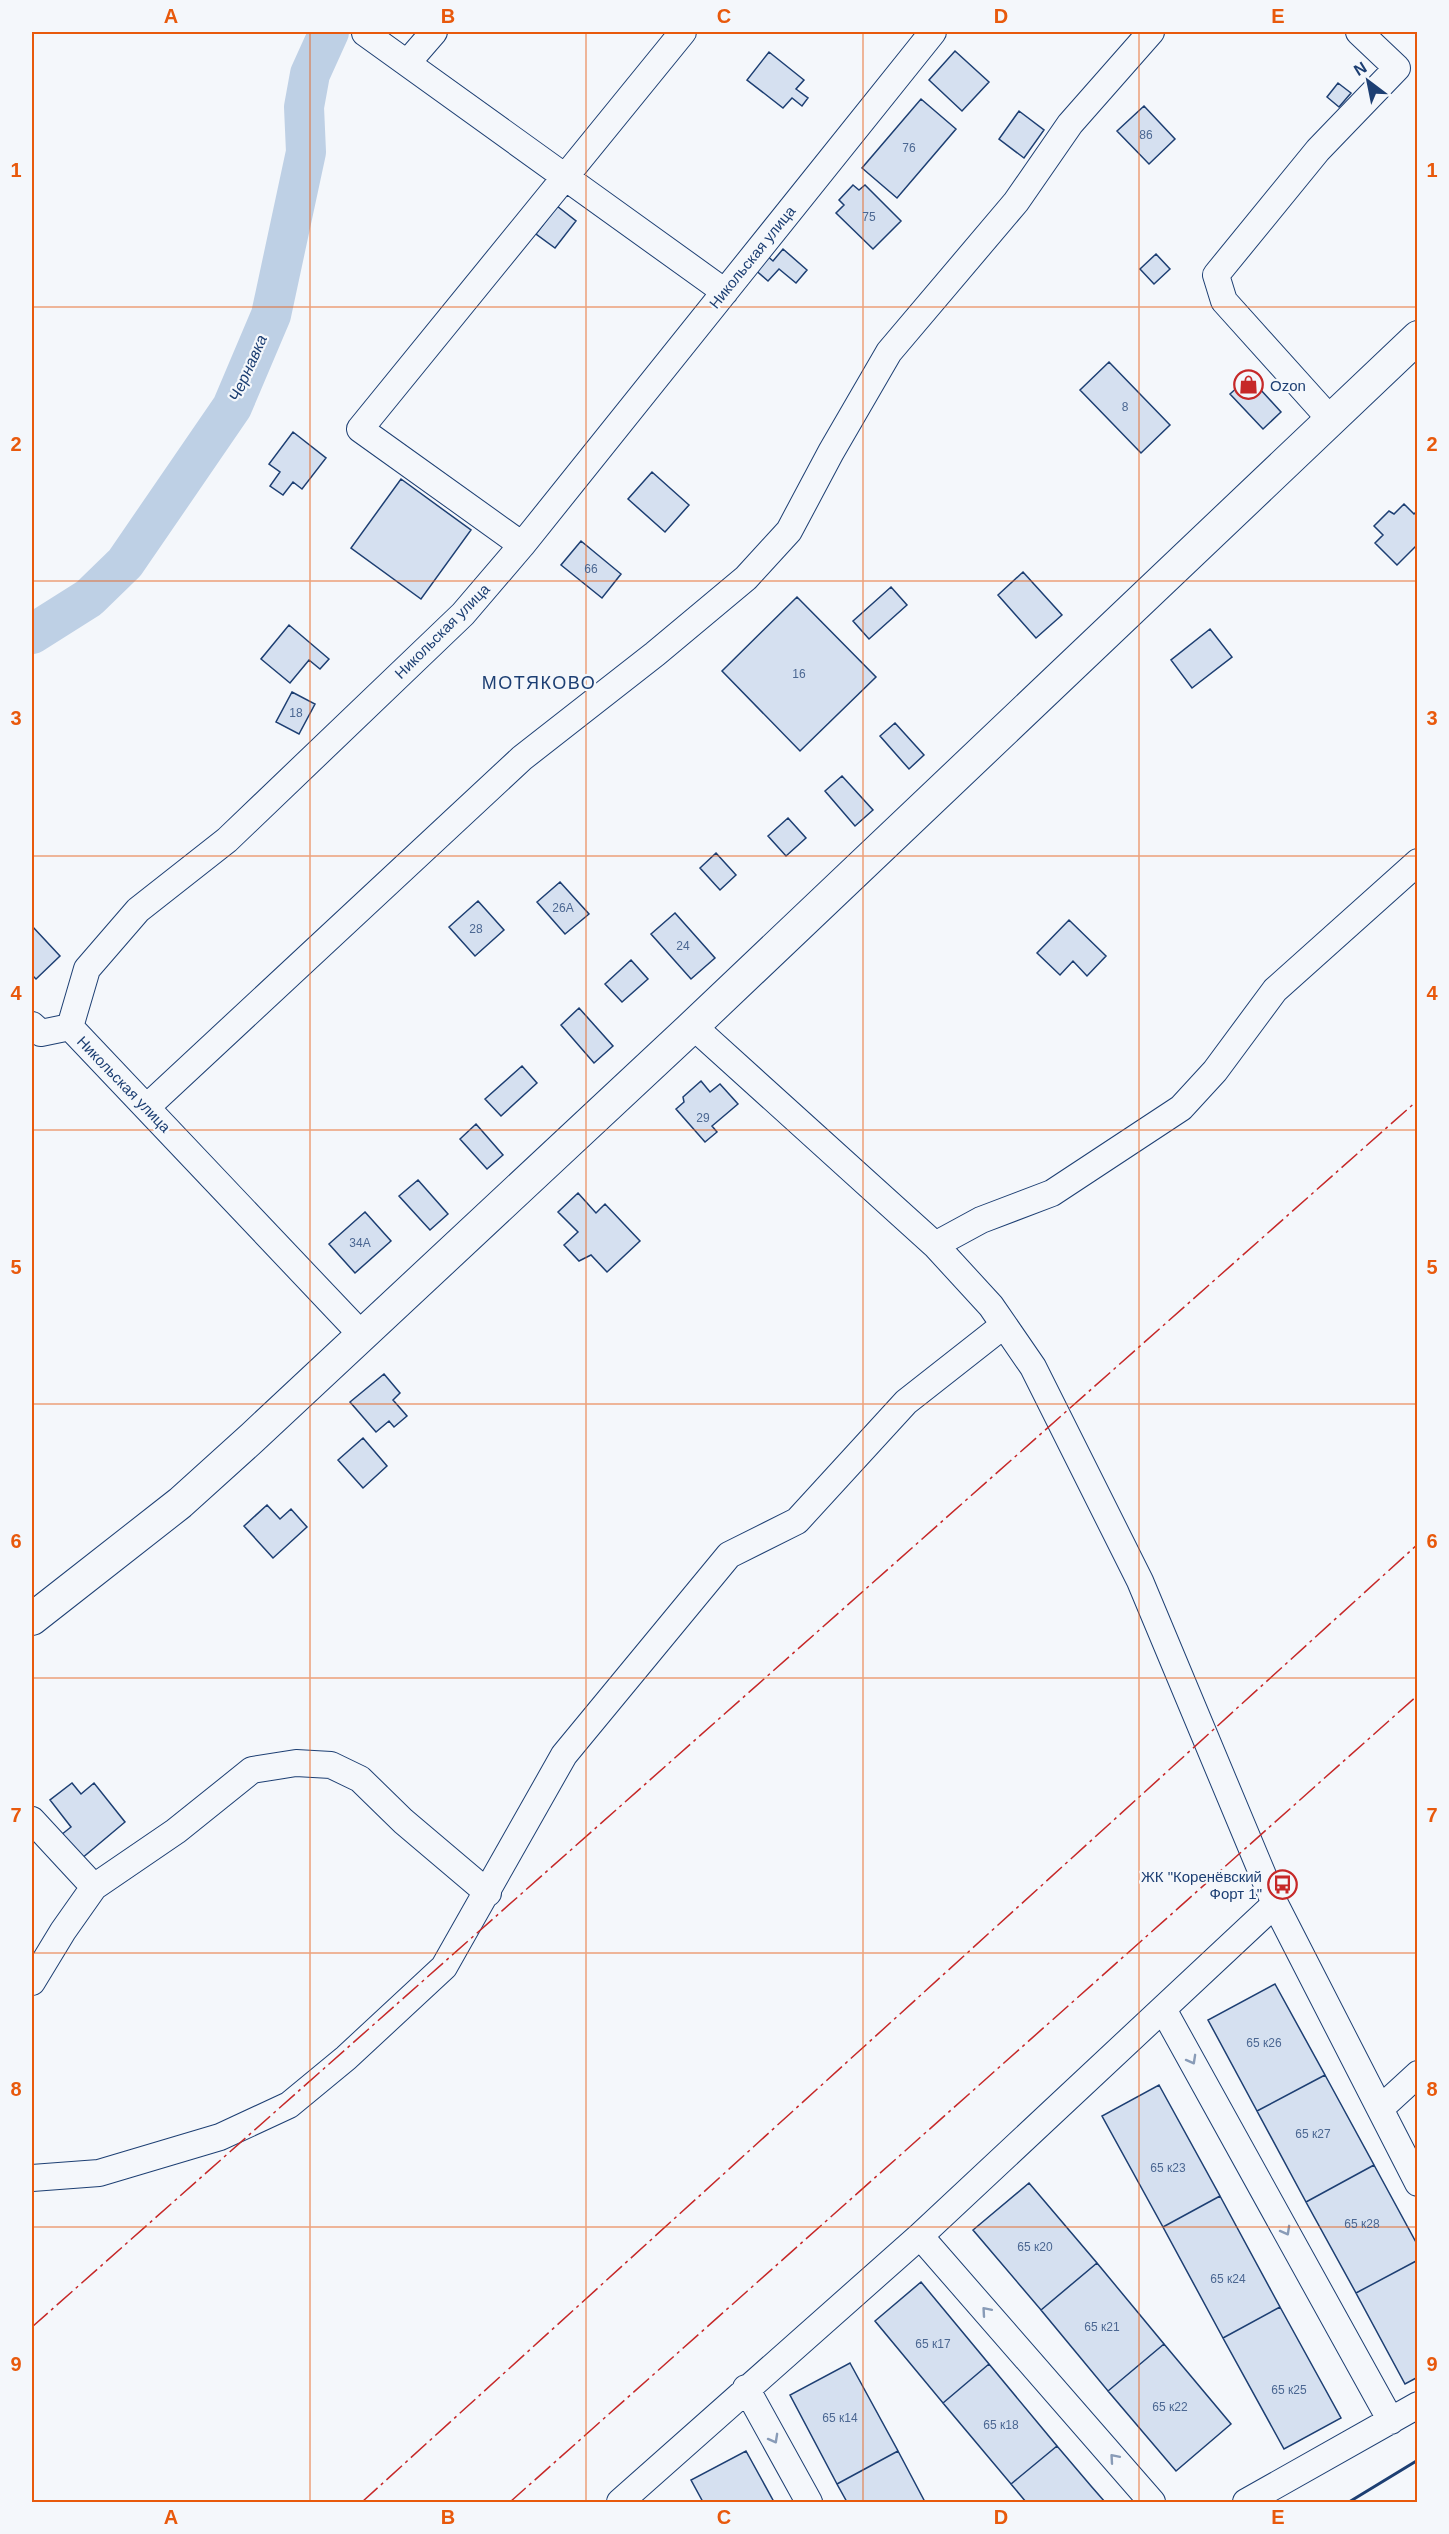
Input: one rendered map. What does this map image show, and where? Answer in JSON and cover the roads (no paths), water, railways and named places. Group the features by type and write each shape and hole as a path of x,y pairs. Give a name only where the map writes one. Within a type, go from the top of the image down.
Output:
{"main road":[{"path":"32,1619 180,1503 693,1026 1418,337"}],"street":[{"path":"408,62 434,32"},
{"path":"522,545 360,429 683,32"},
{"name":"Никольская улица","path":"361,1334 70,1027 87,969 138,910 235,832 463,614 522,545 933,32"},
{"path":"147,1107 522,758 655,654 746,578 789,531 831,452 890,352 1016,202 1070,124 1151,32"},
{"path":"1330,420 1224,301 1216,275 1318,150 1397,68 1359,32"},
{"path":"365,33 725,292"},
{"path":"936,1245 981,1220 1052,1193 1110,1157 1181,1108 1215,1071 1220,1042 1418,862"},
{"path":"32,1024 41,1033 70,1027"},
{"path":"693,1026 936,1245 992,1306 1034,1367 1140,1581 1275,1904 1418,2183"},
{"path":"32,2178 99,2174 220,2137 289,2105 346,2058 444,1967 488,1893 564,1755 729,1555 797,1521 906,1402 1004,1325"},
{"path":"32,1982 94,1887 176,1831 252,1770 296,1763 331,1765 360,1779 403,1821 488,1893"},
{"path":"32,1820 94,1887"},
{"path":"620,2502 920,2236 1275,1904"},
{"path":"1163,2009 1391,2421"},
{"path":"1381,2108 1418,2074"},
{"path":"920,2236 1152,2502"},
{"path":"746,2388 809,2502"},
{"path":"1246,2502 1418,2405"}],"waterway":[{"name":"Чернавка","path":"32,634 89,598 125,563 232,407 271,315 306,152 304,107 310,74 329,32"}],"place":[{"name":"Ozon","path":"1249,385"},
{"name":"ЖК \"Коренёвский Форт 1\"","path":"1283,1885"}],"district":[{"name":"МОТЯКОВО","path":"539,683"}]}
